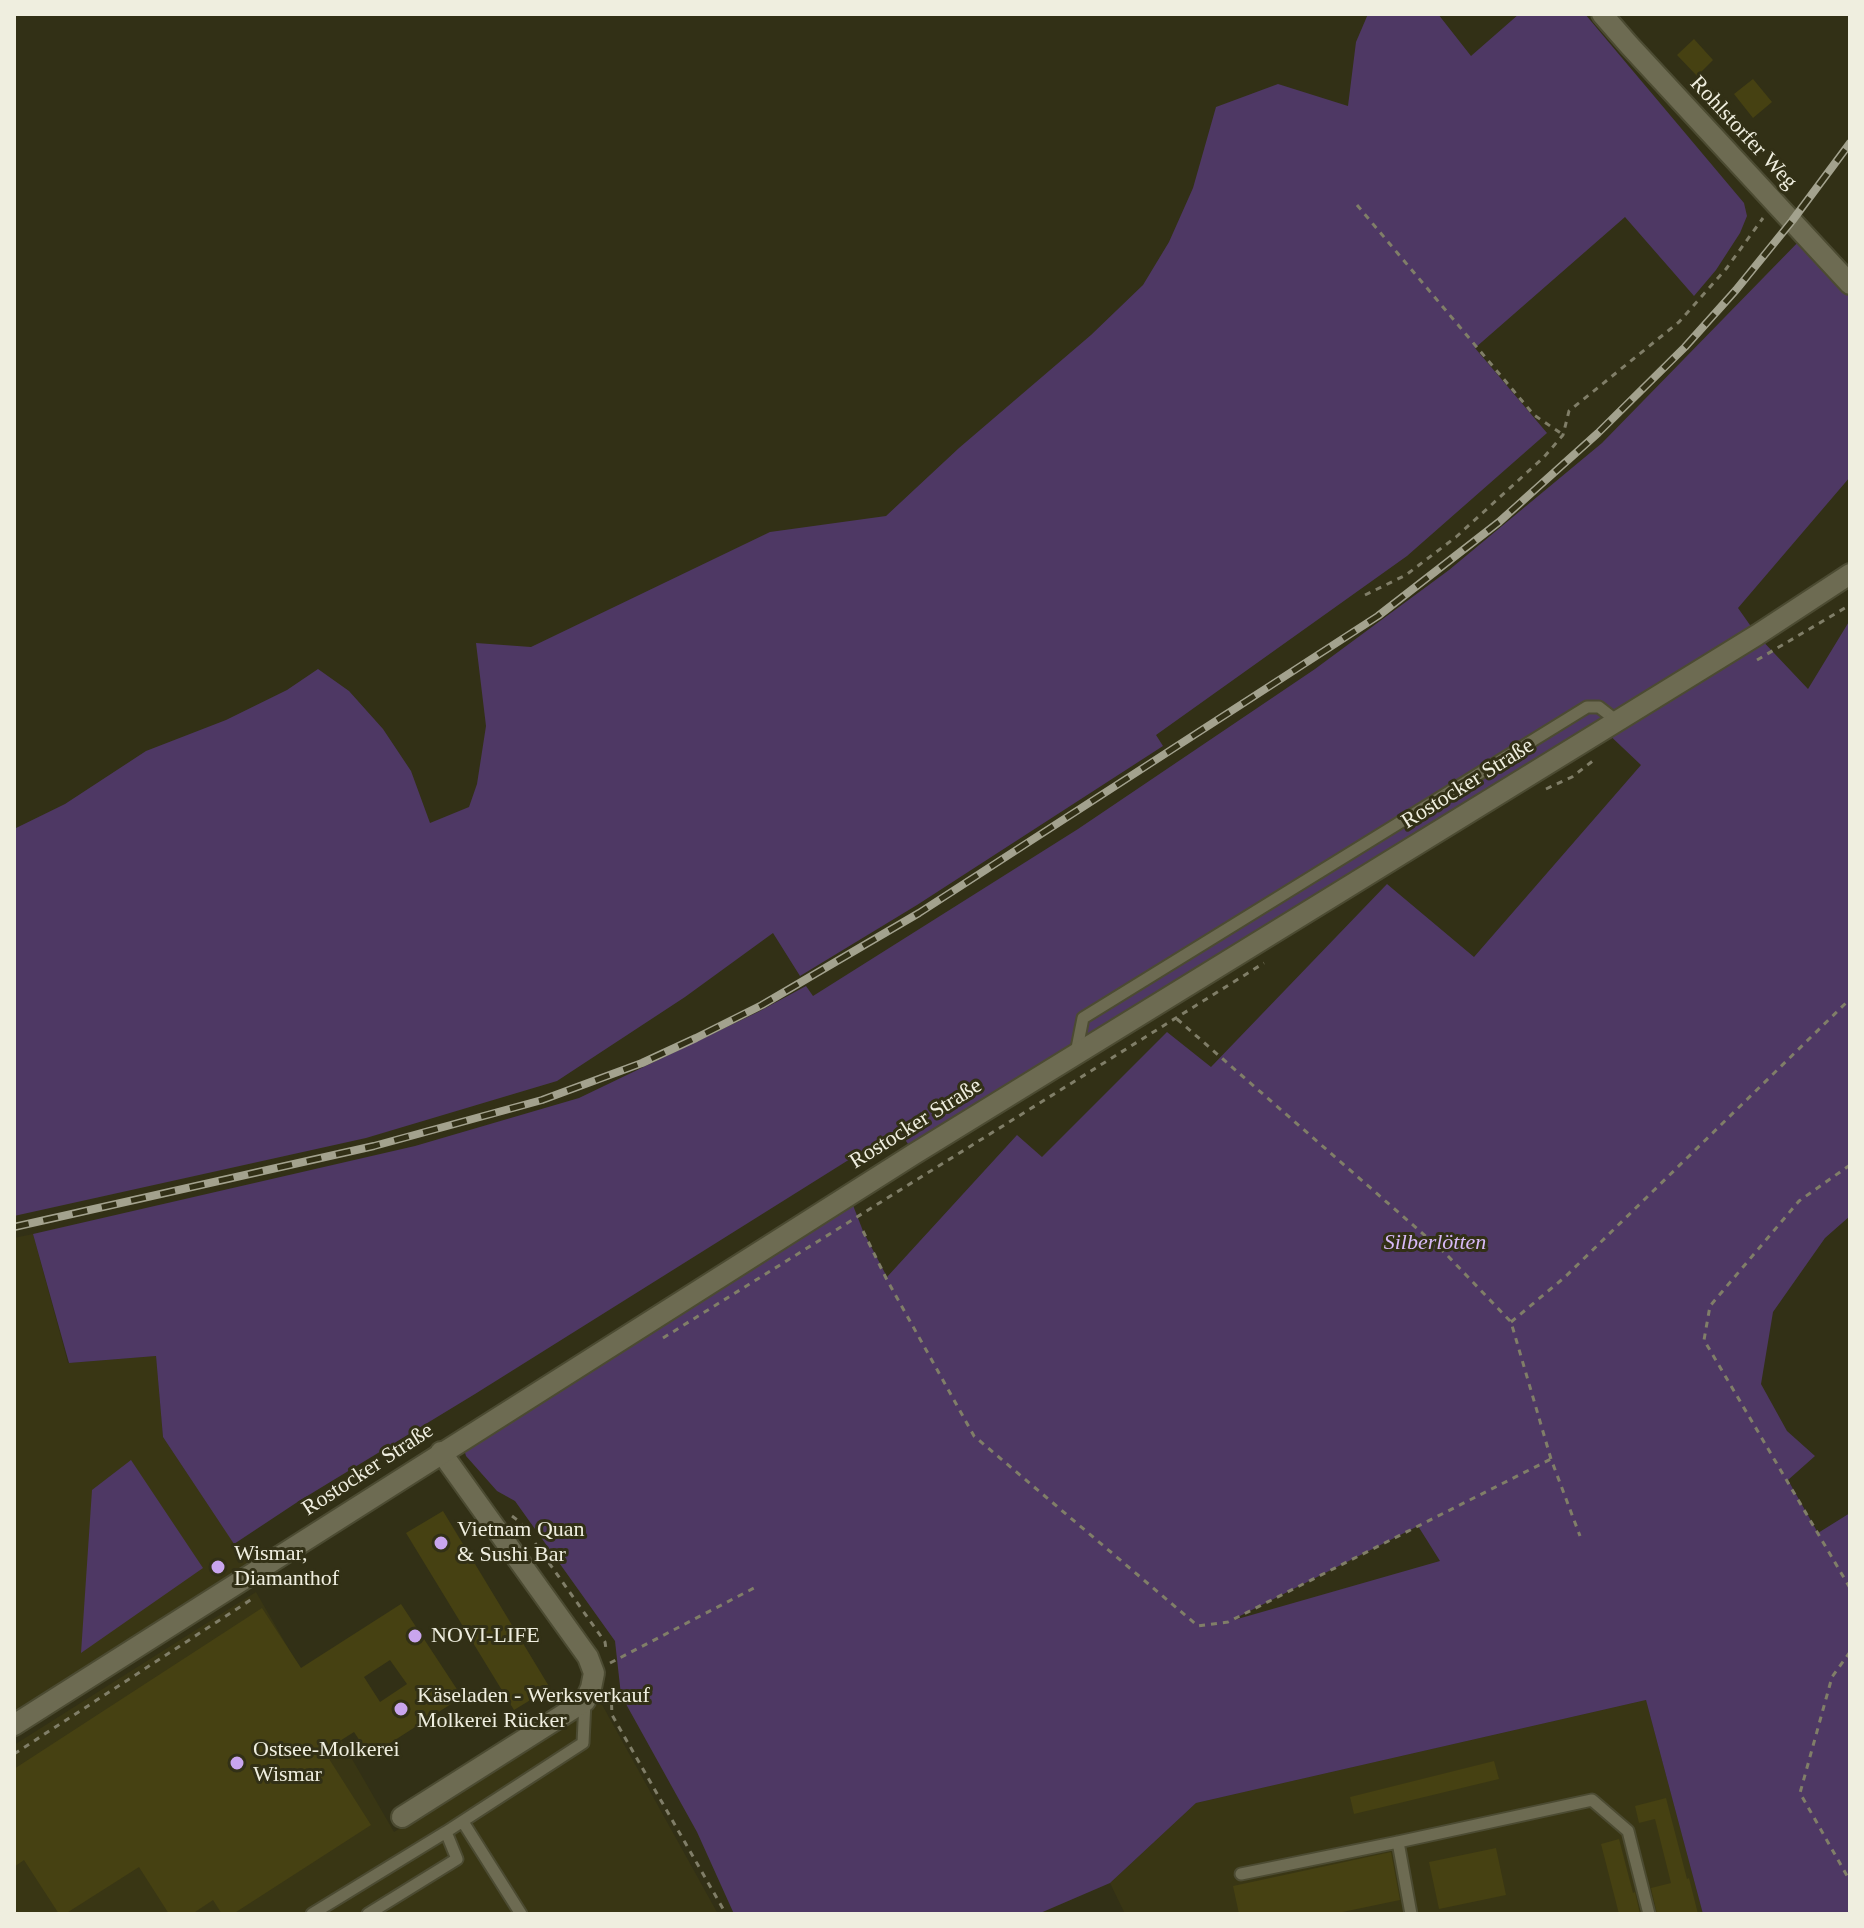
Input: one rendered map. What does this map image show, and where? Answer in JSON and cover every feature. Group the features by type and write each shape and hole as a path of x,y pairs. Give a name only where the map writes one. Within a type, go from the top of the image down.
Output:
{"street":[{"name":"Rohlstorfer Weg","path":"1602,14 1850,284"},
{"name":"Rostocker Straße","path":"14,1725 875,1178 1850,574"},
{"path":"402,1817 585,1701 594,1673 588,1657 441,1452"}],"lane":[{"path":"1076,1054 1083,1018 1587,707 1599,707 1617,721"},
{"path":"318,1913 583,1743 585,1701"},
{"path":"1241,1874 1592,1800 1628,1831 1649,1914"},
{"path":"463,1822 521,1914"},
{"path":"368,1914 457,1859 446,1832"},
{"path":"1398,1842 1411,1914"}],"path":[{"path":"1365,595 1406,575 1456,537 1544,457 1563,435 1569,411 1679,322 1748,241 1774,201"},
{"path":"1357,205 1534,415 1563,435"},
{"path":"1753,662 1850,605"},
{"path":"1545,790 1572,777 1596,758"},
{"path":"654,1344 1268,961"},
{"path":"1511,1322 1565,1277 1850,999"},
{"path":"1163,1000 1176,1018 1445,1253 1511,1322 1551,1459 1580,1536"},
{"path":"1850,1165 1799,1201 1710,1306 1704,1340 1850,1588"},
{"path":"863,1231 974,1436 1198,1626 1228,1622 1551,1459"},
{"path":"610,1663 756,1587"},
{"path":"14,1754 252,1599"},
{"path":"1850,1652 1832,1677 1800,1793 1850,1881"}],"shaded area":[{"path":"33,1234 68,1363 156,1356 163,1437 244,1558 260,1568 14,1725 14,1238"},
{"path":"256,1592 394,1832 600,1701 718,1914 14,1914 14,1745"},
{"path":"1646,1700 1703,1914 1125,1914 1110,1883 1196,1803"}],"green space":[{"path":"1368,14 1438,14 1471,56 1519,14 1585,14 1744,203 1747,216 1740,233 1716,270 1694,296 1625,217 1475,348 1547,433 1407,556 1156,735 1163,746 917,905 800,976 773,933 685,997 557,1081 366,1138 14,1216 14,829 65,804 146,751 226,720 287,690 318,669 349,691 383,729 411,771 430,823 469,807 477,784 486,726 476,643 531,647 770,532 886,516 959,448 1091,335 1143,285 1169,242 1193,188 1216,107 1278,84 1348,106 1356,42"},
{"name":"Silberlötten","path":"1805,235 1850,284 1850,477 1738,608 1757,635 1808,689 1850,620 1850,1216 1825,1238 1773,1312 1761,1384 1787,1431 1815,1456 1788,1480 1818,1533 1850,1513 1850,1914 1703,1914 1646,1700 1196,1803 1110,1883 1038,1914 734,1914 697,1832 621,1695 615,1641 515,1501 497,1491 466,1456 461,1440 849,1195 863,1231 887,1277 1017,1135 1042,1157 1167,1032 1211,1067 1387,884 1474,957 1641,765 1603,729 914,1153 898,1129 234,1544 163,1437 156,1356 69,1363 33,1234 415,1146 579,1098 806,986 813,996 1078,829 1315,669 1449,570 1602,443","holes":["1418,1526 1440,1561 1234,1620"]},
{"path":"131,1460 203,1568 81,1653 92,1490"}],"building":[{"path":"1694,39 1713,60 1697,76 1677,55"},
{"path":"1753,79 1772,102 1753,118 1734,94"},
{"path":"443,1511 550,1688 514,1710 406,1533"},
{"name":"Ostsee-Molkerei Wismar","path":"401,1604 462,1697 370,1756 354,1732 324,1751 371,1825 233,1914 222,1914 213,1900 192,1914 169,1914 139,1867 65,1914 59,1914 24,1860 14,1867 14,1769 262,1608 301,1668","holes":["390,1660 407,1684 380,1702 364,1677"]},
{"path":"1494,1761 1499,1779 1354,1814 1350,1797"},
{"path":"1666,1798 1698,1914 1657,1914 1651,1888 1671,1883 1655,1819 1639,1823 1635,1806"},
{"path":"1619,1839 1640,1914 1619,1914 1601,1844"},
{"path":"1496,1848 1506,1895 1439,1909 1429,1862"},
{"path":"1391,1852 1400,1900 1333,1914 1239,1914 1233,1886"}],"railway":[{"path":"14,1227 374,1146 542,1100 642,1063 696,1038 762,1005 919,913 1378,616 1499,522 1598,433 1685,347 1792,221 1850,143"}],"place":[{"name":"Vietnam Quan & Sushi Bar","path":"441,1543"},
{"name":"Wismar, Diamanthof","path":"218,1567"},
{"name":"NOVI-LIFE","path":"415,1636"},
{"name":"Käseladen - Werksverkauf Molkerei Rücker","path":"401,1709"},
{"name":"Ostsee-Molkerei Wismar","path":"237,1763"}]}
